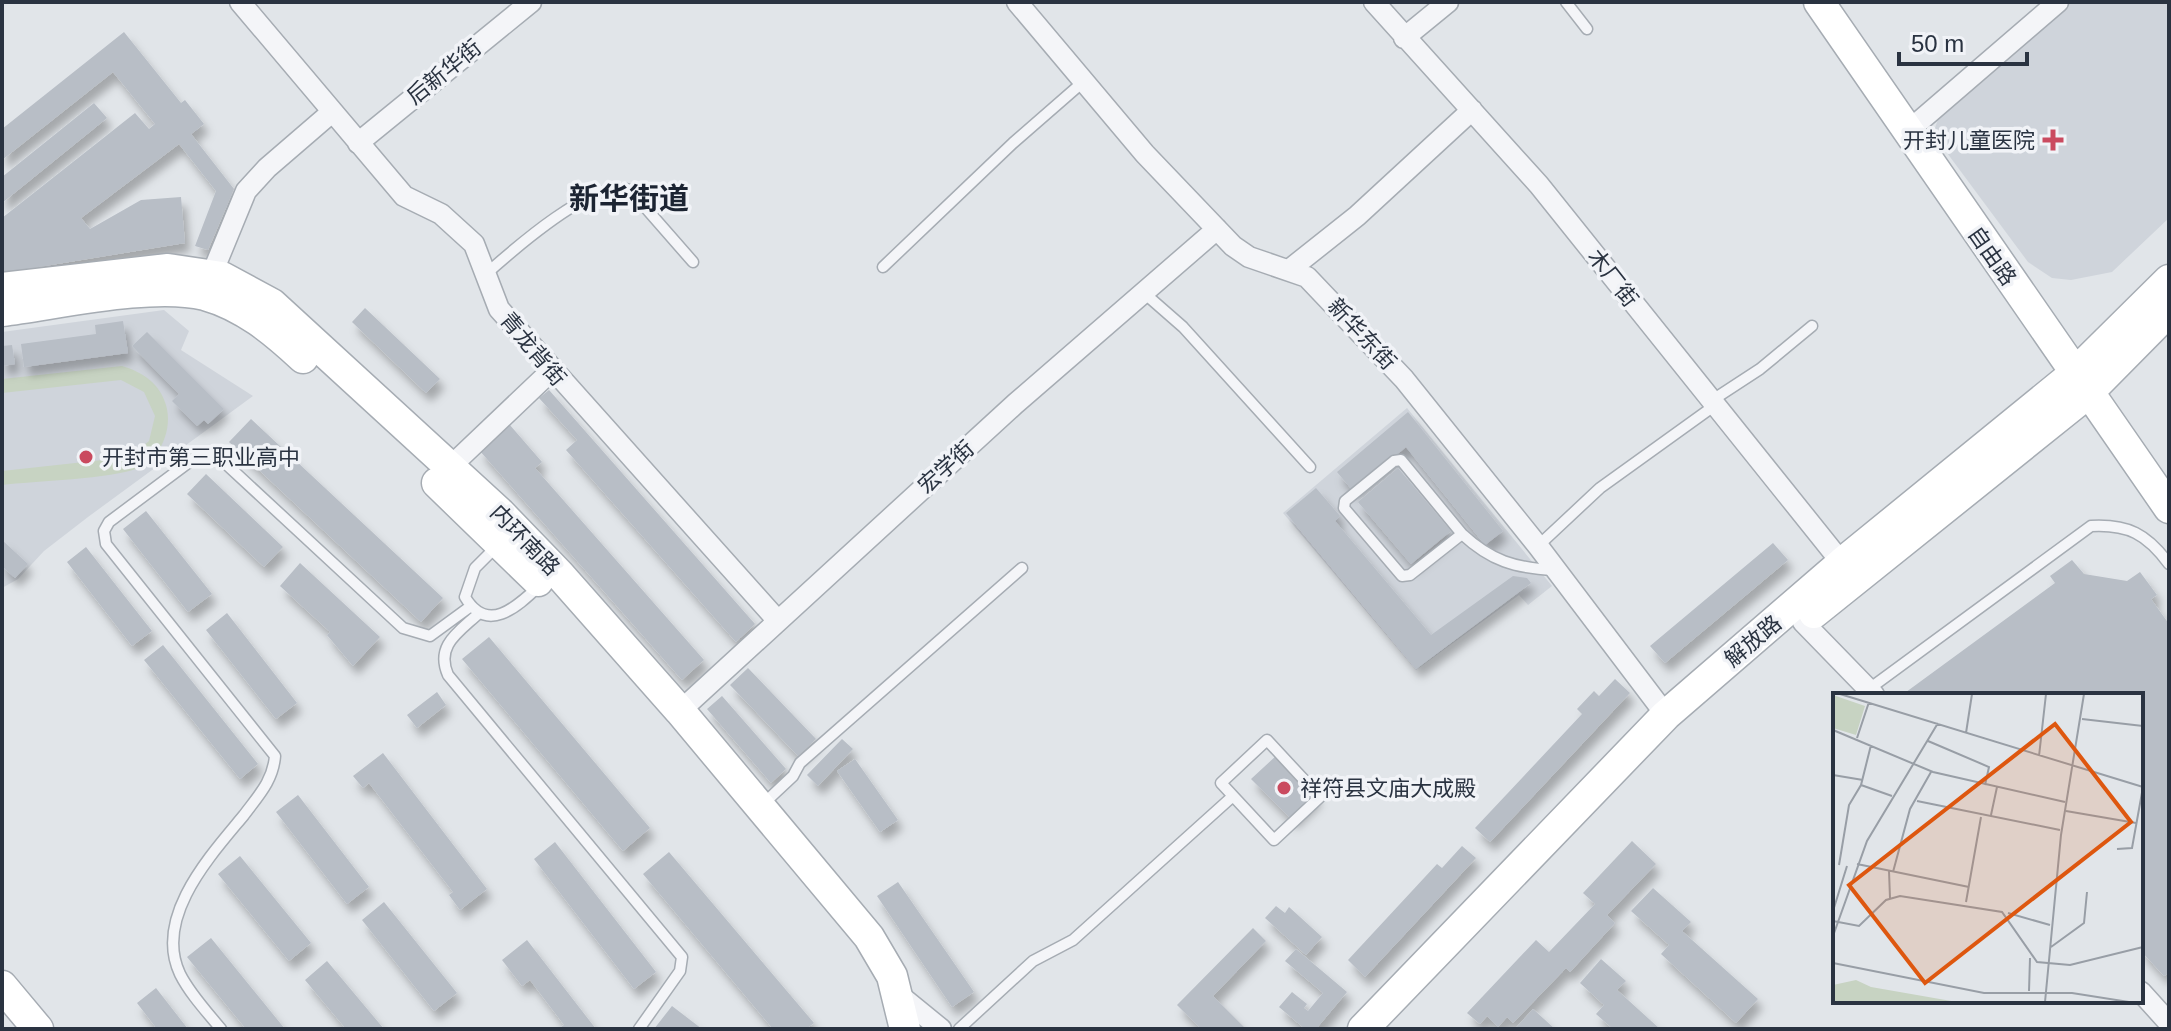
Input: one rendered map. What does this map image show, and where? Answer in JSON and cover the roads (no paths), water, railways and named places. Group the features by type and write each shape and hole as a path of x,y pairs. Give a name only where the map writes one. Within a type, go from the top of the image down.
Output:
{"street":[{"name":"青龙背街","path":"240,2 404,196 441,214 474,244 499,309 551,371 778,621"},
{"name":"后新华街","path":"358,143 531,2"},
{"name":"新华东街","path":"1017,2 1083,82 1217,229 1249,257 1307,277 1404,379 1538,546 1666,715"},
{"name":"木厂街","path":"1374,2 1539,185 1842,563"},
{"path":"1404,38 1448,2"},
{"name":"自由路","path":"1819,2 2080,384 2169,508"},
{"path":"1907,132 2058,2"},
{"path":"1289,270 1357,216 1472,110"},
{"path":"207,285 246,191 267,168 332,112"},
{"name":"宏学街","path":"680,711 1143,292 1217,229"},
{"name":"内环南路","path":"2,288 148,269 207,285 246,288 291,318 559,574 680,711 869,937 898,994 905,1029"},
{"name":"解放路","path":"1363,1029 1666,715 1842,563 2080,384 2169,280"},
{"name":"内环南路","path":"2,311 207,285 278,335 541,584 852,938 875,983 888,1029"},
{"name":"解放路","path":"1391,1029 1650,756 2080,384 2169,311"},
{"path":"450,467 551,371"},
{"path":"1803,622 1872,692"},
{"path":"2,986 38,1029"},
{"path":"898,994 941,1029"},
{"path":"2143,994 2169,1023"}],"lane":[{"path":"1566,2 1587,29"},
{"path":"883,267 1013,143 1083,82"},
{"path":"486,274 518,245 599,192 620,186 630,190 693,262"},
{"path":"1143,292 1183,327 1310,467"},
{"path":"1538,546 1600,488 1760,369 1812,326"},
{"path":"221,1029 181,975 175,949 177,923 187,893 200,871 266,786 275,756 106,544 104,531 109,522 200,454 211,454 226,464 403,628 421,635 436,634 475,610 508,611 541,584"},
{"path":"1462,534 1410,575 1402,576 1344,508 1345,501 1394,461 1401,460 1462,534 1480,551 1512,566 1554,570"},
{"path":"1872,692 2091,526 2120,525 2151,544 2169,564"},
{"path":"475,610 465,597 468,579 500,543"},
{"path":"760,807 875,693 903,676 1022,568"},
{"path":"475,610 446,644 442,662 448,675 682,957 680,971 639,1029"},
{"path":"436,634 446,644"},
{"path":"1267,740 1320,797 1274,840 1233,796 1221,783 1267,740"},
{"path":"959,1029 1033,961 1073,940 1233,796"}],"place":[{"name":"开封儿童医院","path":"2053,140"},
{"name":"开封市第三职业高中","path":"86,457"},
{"name":"祥符县文庙大成殿","path":"1284,788"}],"district":[{"name":"新华街道","path":"629,198"}]}
